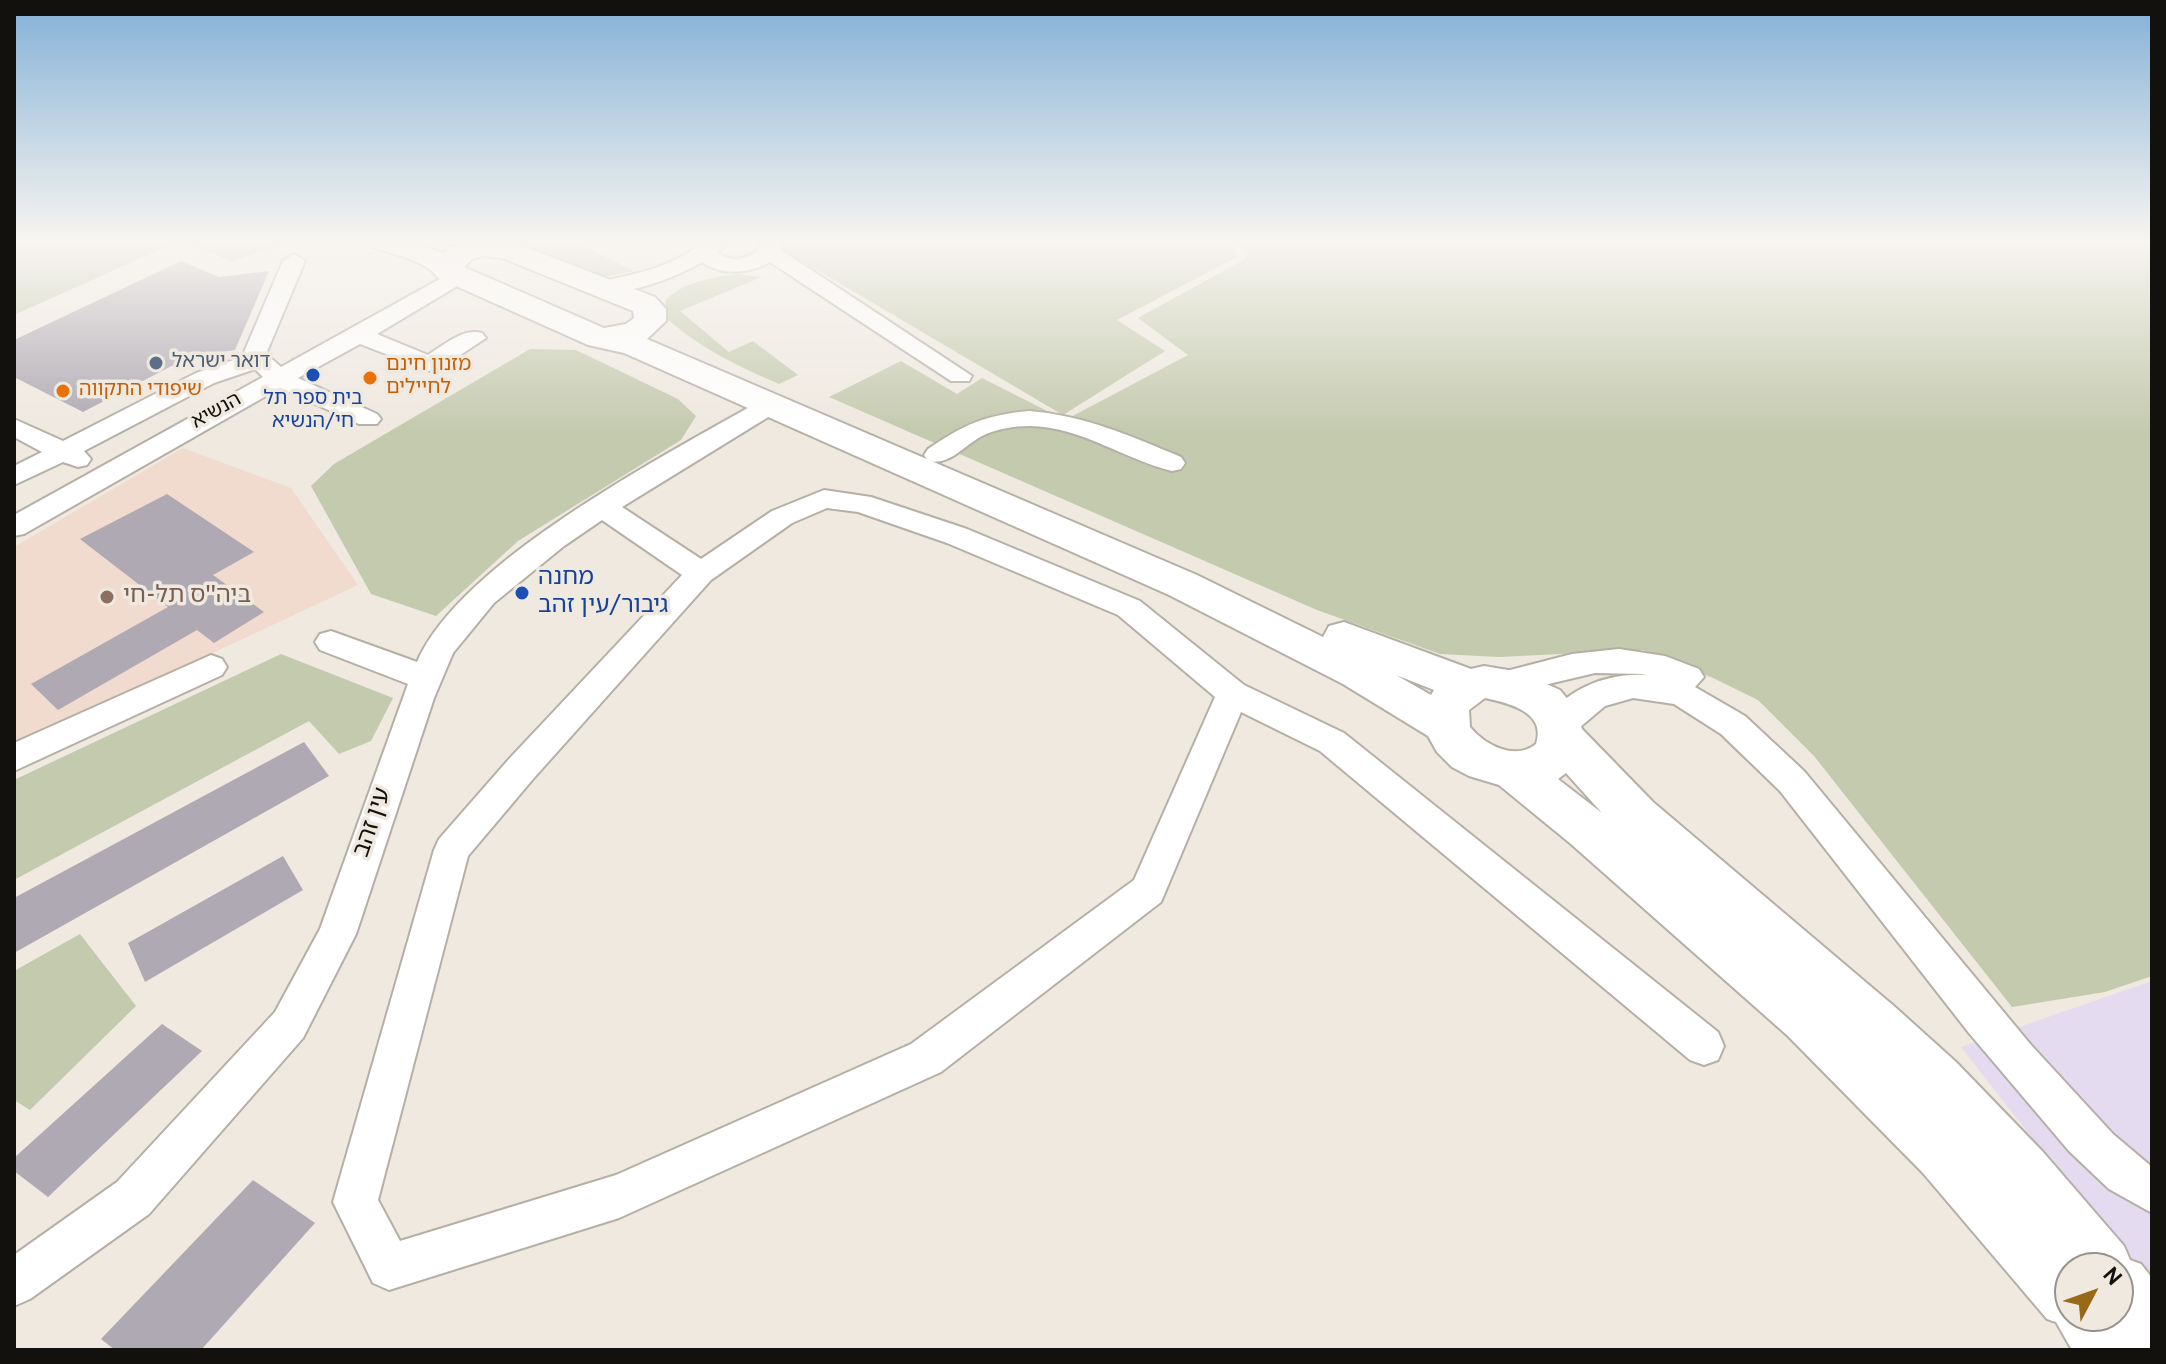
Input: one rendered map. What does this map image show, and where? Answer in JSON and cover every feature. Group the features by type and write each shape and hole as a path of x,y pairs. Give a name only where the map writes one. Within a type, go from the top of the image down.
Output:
{"highway":[{"path":"521,304 590,335 636,346 1183,585 1358,673 1446,725"},
{"path":"630,304 646,313 664,339 1124,534 1368,648 1539,697 1553,710 1562,732 1654,836 1877,1027 2030,1184 2088,1252"},
{"path":"604,338 636,332 646,313"},
{"path":"1485,684 1449,701 1445,712 1446,725 1452,738 1478,760 1514,770 1533,769 1549,763 1559,752 1562,732"},
{"path":"1514,770 1658,889 1863,1069 1956,1164 2054,1277"},
{"path":"2134,1307 2152,1329"},
{"path":"2099,1332 2113,1350"}],"street":[{"path":"275,304 253,355 279,378 368,419"},
{"name":"הנשיא","path":"14,527 106,473 415,304"},
{"path":"646,313 647,304"},
{"path":"854,304 960,376"},
{"path":"359,335 430,364 474,338"},
{"path":"14,477 205,378 258,360"},
{"name":"עין זהב","path":"14,1283 133,1198 289,1025 337,934 439,648 483,596 554,539 602,507 769,406"},
{"path":"937,455 978,428 997,422 1035,418 1080,426 1172,463"},
{"path":"14,427 106,473"},
{"path":"1233,694 1148,891 926,1058 619,1196 389,1267 355,1202 452,850 521,769 701,573 782,517 824,499 861,503 957,536 1129,608 1233,694 1332,742 1704,1046"},
{"path":"602,507 701,573"},
{"path":"331,642 426,678"},
{"path":"1485,684 1600,659 1629,658 1678,672 1719,693 1744,712 1761,732 1792,781"},
{"path":"14,758 211,667"},
{"path":"1562,732 1603,692 1627,686 1652,686 1715,711 1756,743 1792,781 2007,1048 2084,1135 2139,1185 2152,1191"}],"shaded area":[{"path":"183,448 291,488 358,585 14,746 14,547"},
{"path":"2152,981 2152,1292 2134,1269 2134,1252 2121,1252 1961,1047"}],"green space":[{"path":"14,304 39,304 14,315"},
{"path":"666,304 698,304 680,311 729,352 753,341 798,375 779,384 719,355 665,317"},
{"path":"874,304 1148,304 1117,320 1165,351 1063,415"},
{"path":"1164,304 2152,304 2152,976 2105,992 2012,1007 1814,756 1758,700 1713,678 1643,650 1499,657 1440,654 1317,610 829,397 901,361 957,394 982,378 1065,420 1188,355 1138,318"},
{"path":"530,349 576,350 678,399 696,416 681,440 518,541 436,616 371,594 311,486 334,464"},
{"path":"281,654 393,698 371,741 339,754 309,721 14,880 14,780"},
{"path":"80,934 136,1006 30,1110 14,1100 14,971"}],"building":[{"path":"91,304 255,304 235,350 189,357 83,412 14,377 14,340"},
{"path":"167,494 254,552 213,575 264,612 214,643 197,630 58,710 31,684 168,607 80,539"},
{"path":"304,742 329,776 14,953 14,898"},
{"path":"283,856 303,890 145,982 128,943"},
{"path":"162,1024 202,1051 48,1197 14,1171 14,1158"},
{"path":"253,1180 315,1223 201,1350 115,1350 101,1339"}],"place":[{"name":"דואר ישראל","path":"156,363"},
{"name":"בית ספר תל חי/הנשיא","path":"313,375"},
{"name":"מזנון חינם לחיילים","path":"370,378"},
{"name":"שיפודי התקווה","path":"63,391"},
{"name":"מחנה גיבור/עין זהב","path":"522,593"},
{"name":"ביה''ס תל-חי","path":"107,597"}]}
